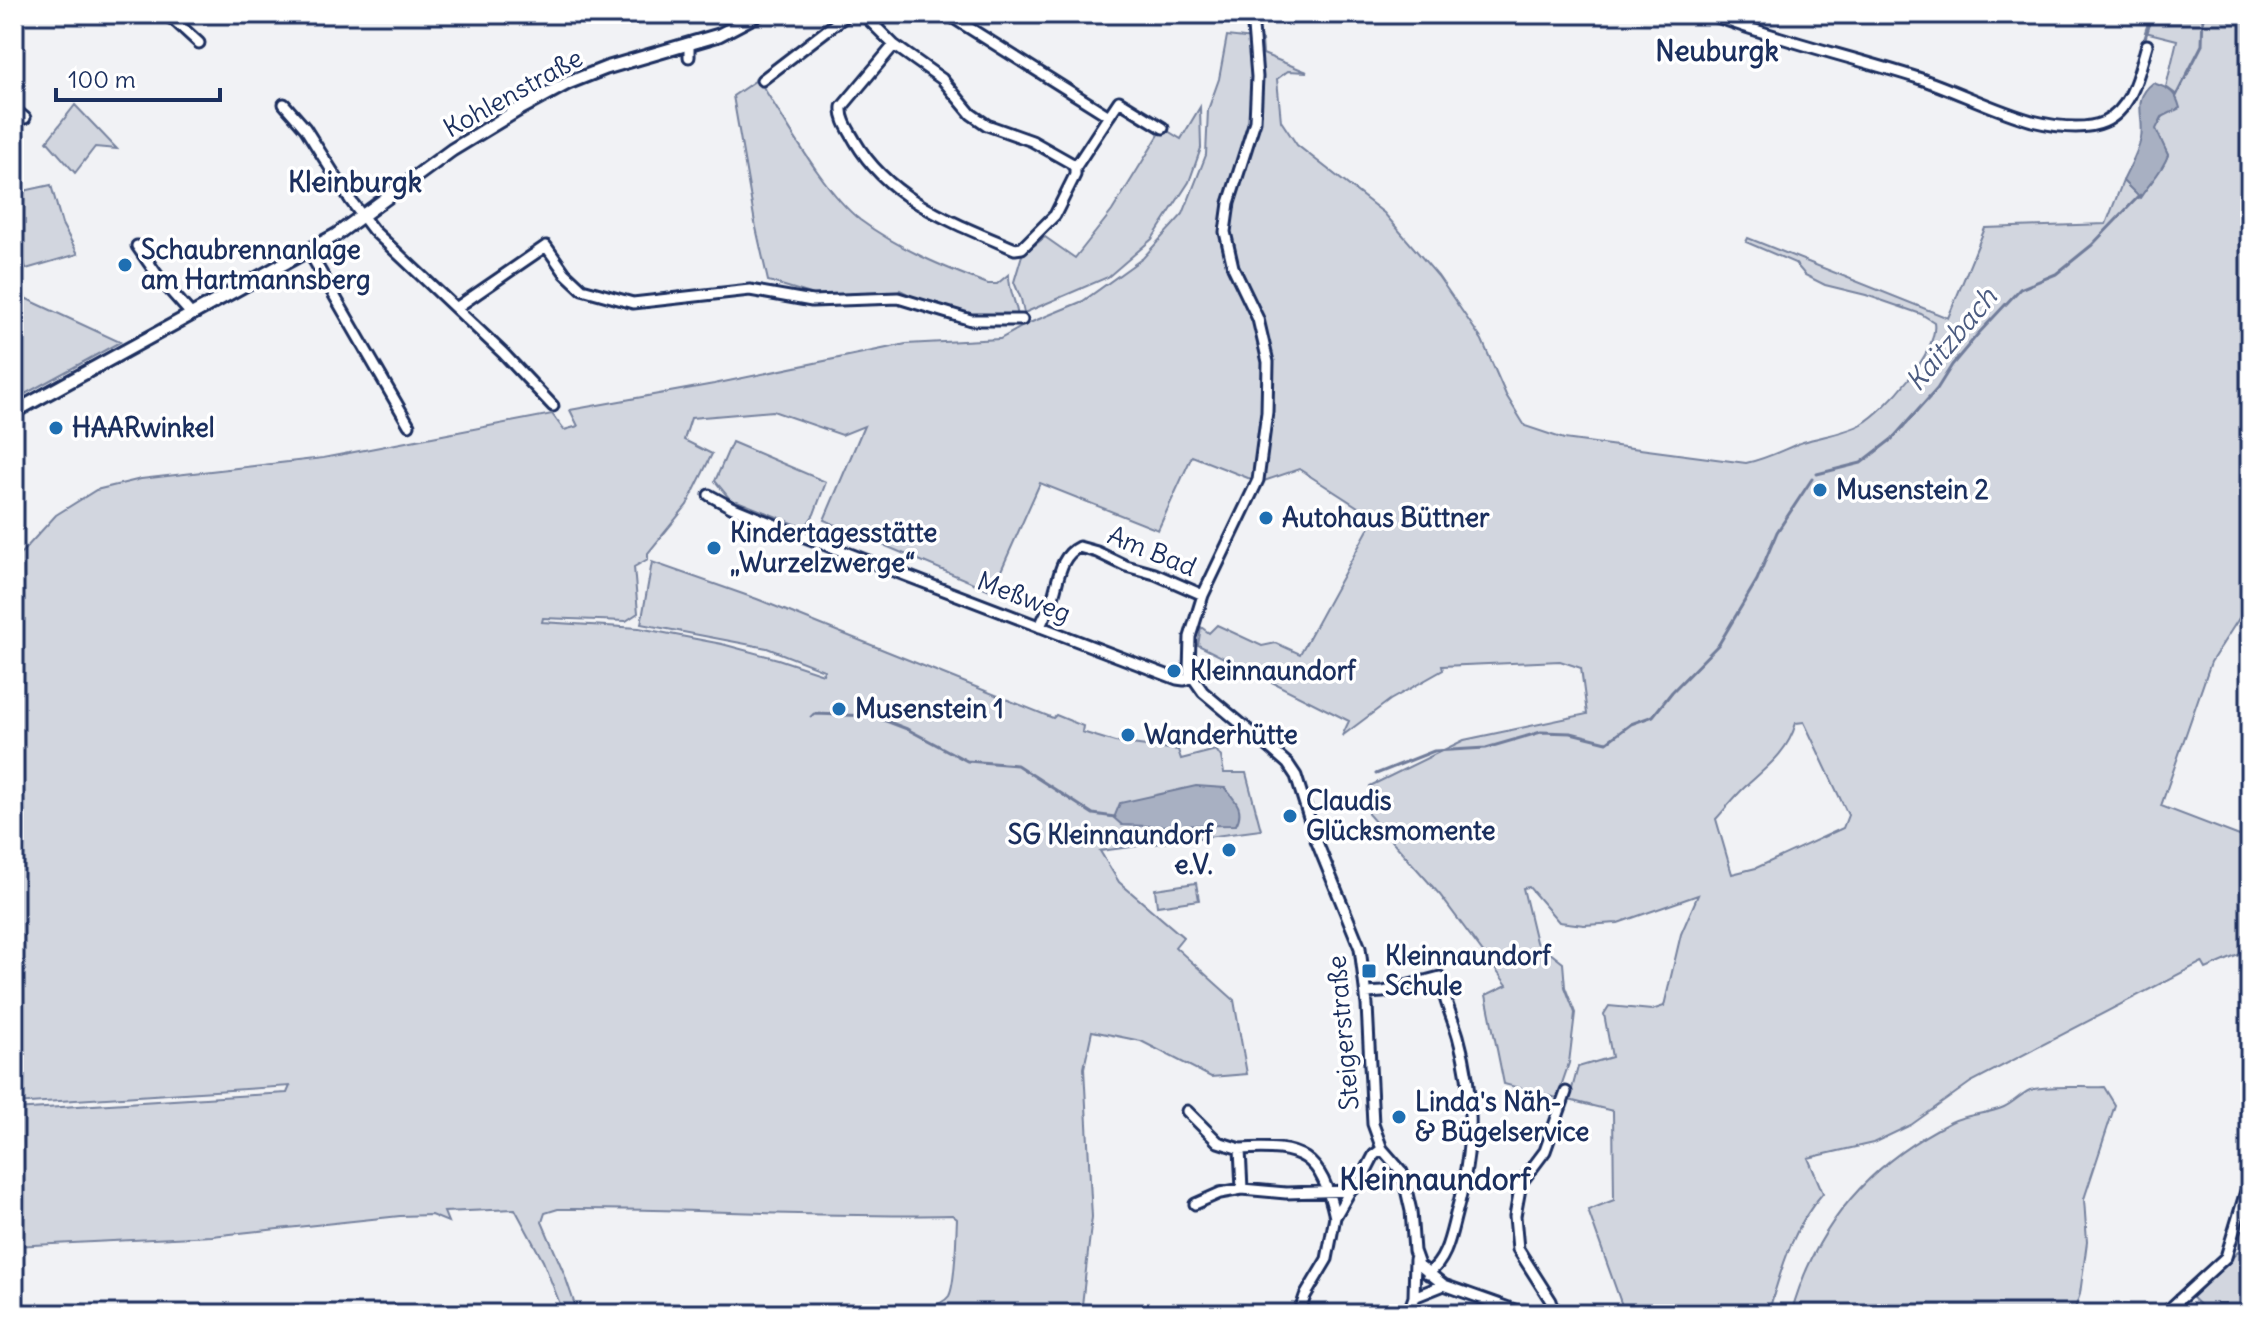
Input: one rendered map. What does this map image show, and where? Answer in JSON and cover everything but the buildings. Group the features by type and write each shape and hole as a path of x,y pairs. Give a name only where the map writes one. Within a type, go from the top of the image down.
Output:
{"street":[{"path":"163,14 199,43"},
{"name":"Kohlenstraße","path":"14,412 308,250 363,217 452,150 568,83 629,60 689,51 759,14"},
{"path":"762,80 848,14"},
{"path":"863,14 894,45 942,79 971,114 987,125 1032,141 1075,168"},
{"path":"874,25 887,14"},
{"path":"947,14 1109,116"},
{"path":"1191,677 1188,665 1190,637 1203,595 1258,480 1267,412 1268,362 1258,319 1233,267 1225,232 1229,203 1255,121 1257,77 1252,14"},
{"path":"1709,14 1918,78 2034,121 2059,126 2094,124 2118,113 2135,84 2147,45"},
{"path":"894,45 844,101 842,117 861,153 881,177 901,194 943,217 1015,249 1022,248 1055,215 1075,175 1075,168 1119,101 1163,128"},
{"path":"284,104 305,128 363,217 382,240 456,308 553,406"},
{"path":"14,109 25,118"},
{"path":"137,246 160,279 192,315"},
{"path":"456,308 546,246 565,273 582,289 633,303 750,290 812,301 898,298 971,320 1022,320"},
{"path":"308,250 409,425"},
{"name":"Meßweg","path":"709,495 800,535 1177,679 1191,677"},
{"name":"Am Bad","path":"1040,627 1064,561 1072,550 1079,547 1203,595"},
{"name":"Steigerstraße","path":"1191,677 1203,692 1288,764 1296,776 1316,840 1360,948 1366,993 1373,1124 1382,1149 1402,1172 1419,1265 1444,1285 1526,1314"},
{"path":"1366,993 1383,992 1440,977 1443,996 1463,1056 1471,1106 1468,1163 1445,1255 1428,1274"},
{"path":"1555,1314 1551,1301 1518,1249 1515,1216 1521,1183 1545,1151 1566,1092"},
{"path":"1187,1111 1218,1142 1240,1149 1287,1148 1301,1155 1316,1166 1329,1191 1335,1217"},
{"path":"1240,1149 1242,1189"},
{"path":"1299,1314 1305,1296 1327,1259 1335,1217 1350,1191 1359,1184 1374,1155 1382,1149"},
{"path":"2164,1314 2226,1257 2250,1178"},
{"path":"1195,1204 1220,1193 1242,1189 1286,1193 1350,1191"},
{"path":"1408,1314 1414,1297 1415,1253"},
{"path":"1414,1297 1444,1285"}],"shaded area":[{"path":"2151,14 2250,14 2250,601 2211,662 2161,806 2250,840 2250,950 2206,969 2202,962 1971,1082 1911,1125 1873,1143 1808,1158 1823,1193 1795,1235 1768,1314 1625,1314 1588,1210 1614,1200 1613,1111 1569,1100 1578,1067 1612,1057 1604,1014 1609,1006 1652,1010 1664,1006 1681,934 1698,895 1618,923 1584,925 1559,922 1529,887 1523,888 1536,942 1563,963 1565,987 1575,1013 1569,1063 1557,1098 1504,1084 1486,995 1507,985 1440,895 1368,814 1370,786 1464,740 1587,714 1581,668 1560,661 1442,666 1443,670 1390,700 1342,736 1349,721 1198,645 1201,627 1209,633 1217,625 1262,646 1276,643 1300,654 1371,524 1367,513 1299,469 1264,481 1248,478 1192,456 1158,530 1040,483 992,591 824,520 864,426 842,435 773,411 691,418 684,440 712,454 687,505 648,553 648,559 634,567 638,613 626,621 543,618 542,622 639,628 722,644 823,674 824,670 767,648 641,624 652,562 757,599 1053,718 1056,715 1083,726 1082,732 1115,742 1178,750 1181,759 1216,750 1221,757 1224,773 1246,773 1261,830 1100,851 1119,882 1183,937 1175,947 1234,1000 1247,1074 1211,1077 1141,1041 1092,1031 1084,1068 1092,1217 1081,1314 837,1314 926,1308 947,1298 953,1281 955,1259 957,1219 952,1215 558,1209 545,1213 542,1222 578,1314 564,1314 543,1261 515,1209 444,1212 448,1222 431,1215 400,1216 212,1236 14,1246 14,1110 287,1093 290,1086 14,1104 14,561 56,515 96,490 141,479 323,458 552,414 564,430 578,426 570,410 906,344 1000,339 1083,301 1143,258 1183,214 1206,155 1208,110 1219,79 1227,36 1262,40 1263,54 1307,72 1288,71 1277,79 1281,121 1297,145 1384,213 1438,276 1482,340 1506,395 1525,426 1564,439 1746,463 1862,424 1897,393 1920,363 1933,334 1934,322 1921,314 1866,295 1825,285 1805,275 1795,263 1746,242 1748,238 1948,318 1985,228 2106,224 2123,181 2140,197 2159,172 2168,155 2155,129 2177,95 2166,87 2177,40 2145,32","holes":["1804,722 1848,815 1843,828 1756,868 1732,874 1716,819 1782,751 1796,723"]},
{"path":"758,79 832,192 860,220 922,256 988,284 997,284 1009,274 1018,317 976,317 924,302 900,290 897,295 814,295 768,281 733,96"},
{"path":"75,105 117,149 95,147 75,173 47,141"},
{"path":"1200,107 1201,148 1189,182 1152,239 1108,277 1024,313 1014,282 1022,255 1045,237 1075,258 1112,211 1163,128 1181,139"},
{"path":"51,185 62,224 78,254 26,269 20,245 14,244 14,193"},
{"path":"14,293 120,342 14,400"},
{"path":"732,442 826,482 805,528 737,501 734,504 715,481"},
{"path":"1196,883 1199,900 1157,906 1155,889"},
{"path":"2104,1087 2115,1105 2084,1199 2087,1242 2080,1294 2073,1314 1791,1314 1801,1282 1831,1225 1849,1200 1895,1157 1951,1122 2004,1107 2030,1090"},
{"path":"2250,1241 2250,1314 2209,1314 2190,1296"}],"water":[{"path":"2153,83 2171,91 2180,108 2162,117 2156,129 2168,155 2140,198 2123,181 2141,138 2142,96"},
{"path":"1196,786 1225,788 1239,809 1236,825 1122,825 1114,818 1120,803"}],"waterway":[{"path":"2143,44 2153,14"},
{"name":"Kaitzbach","path":"2176,96 2202,45 2203,14"},
{"name":"Kaitzbach","path":"1817,474 1861,463 1892,439 1937,389 1978,334 2020,289 2056,274 2092,245 2140,195"},
{"name":"Kaitzbach","path":"1376,774 1434,751 1486,748 1541,732 1571,733 1607,742 1631,724 1653,716 1719,644 1757,580 1777,532 1812,479"},
{"name":"Kaitzbach","path":"811,717 814,714 873,716 907,729 967,761 1017,765 1093,814 1115,817"}],"place":[{"name":"Schaubrennanlage am Hartmannsberg","path":"125,265"},
{"name":"HAARwinkel","path":"56,428"},
{"name":"Musenstein 2","path":"1820,490"},
{"name":"Autohaus Büttner","path":"1266,518"},
{"name":"Kindertagesstätte „Wurzelzwerge“","path":"714,548"},
{"name":"Kleinnaundorf","path":"1174,671"},
{"name":"Musenstein 1","path":"839,709"},
{"name":"Wanderhütte","path":"1128,735"},
{"name":"Claudis Glücksmomente","path":"1290,816"},
{"name":"SG Kleinnaundorf e.V.","path":"1229,850"},
{"name":"Kleinnaundorf Schule","path":"1369,971"},
{"name":"Linda's Näh- & Bügelservice","path":"1399,1117"}],"district":[{"name":"Neuburgk","path":"1717,51"},
{"name":"Kleinburgk","path":"355,182"},
{"name":"Kleinnaundorf","path":"1435,1180"}]}
